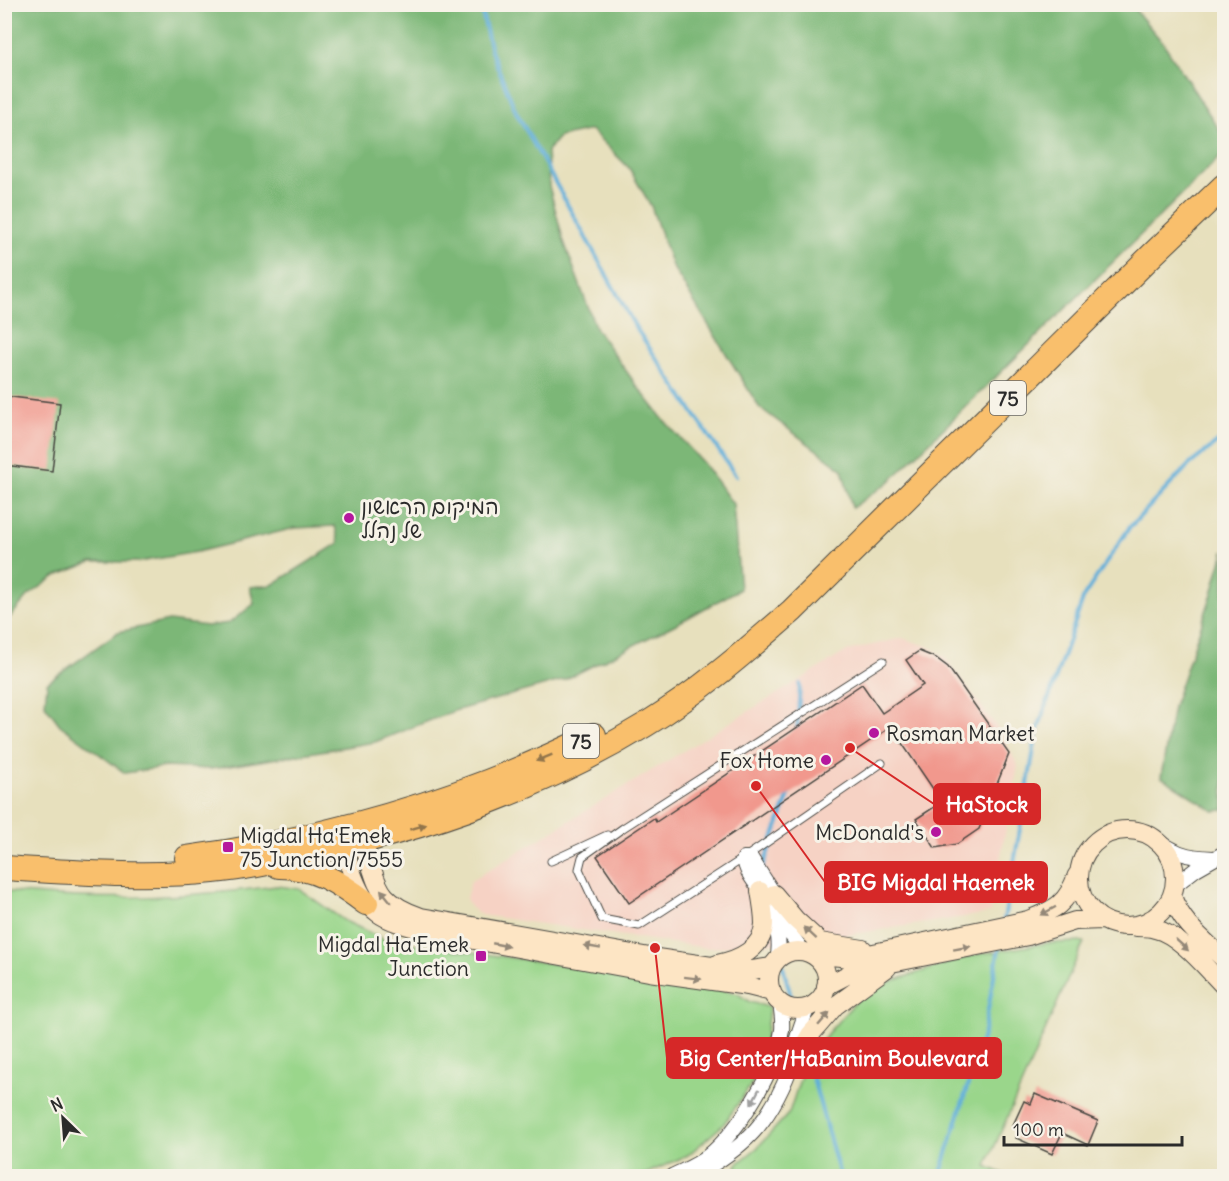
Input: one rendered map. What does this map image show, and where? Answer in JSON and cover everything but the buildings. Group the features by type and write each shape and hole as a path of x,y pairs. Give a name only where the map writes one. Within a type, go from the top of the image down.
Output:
{"highway":[{"name":"75","path":"5,868 117,874 205,872 244,867 351,838 557,753 663,698 719,663 792,611 1224,186"},
{"name":"75","path":"5,868 164,861 244,849 351,838"},
{"path":"244,867 286,866 304,869 323,875 344,886 366,903"}],"main road":[{"path":"826,986 892,956 1028,920 1050,911 1070,894 1089,849 1108,834 1123,830 1138,831 1152,837 1164,847 1171,858 1174,870 1173,891 1177,910 1224,959"},
{"path":"351,838 360,896 373,911 389,920 431,932 649,972 748,986 776,997 792,1008 808,1006 821,997 826,986 824,968 807,953"},
{"path":"351,838 381,892 401,910 421,917 650,957 746,971 775,963 789,952 850,958 892,956 1028,936 1076,921 1102,920"},
{"path":"1081,865 1079,882 1081,892 1092,912 1102,920 1115,925 1156,929 1167,933 1224,986"},
{"path":"1128,926 1142,924 1155,917 1165,908 1173,891"},
{"path":"708,965 734,961 753,949 764,926 767,892"},
{"path":"767,892 820,942 892,956"},
{"path":"791,1067 810,1035 835,1006 862,985 892,956"},
{"path":"775,963 769,978 776,997"}],"street":[{"path":"1152,837 1179,855 1219,856"},
{"path":"1173,891 1219,856"},
{"path":"744,858 751,858 788,931 807,953"},
{"path":"767,892 780,949 775,963"},
{"path":"672,1176 707,1157 723,1143 749,1109 778,1048 782,1028 776,997"},
{"path":"694,1176 723,1160 750,1138 771,1110 791,1067 796,1039 808,1006"}],"lane":[{"path":"882,763 744,858 639,926 602,919 579,869 582,857 623,828 883,661"},
{"path":"551,861 623,828"}],"shaded area":[{"path":"902,638 927,646 944,656 1000,731 1018,766 990,913 814,940 707,948 481,915 470,907 466,898 471,881 847,651"}],"green space":[{"path":"5,5 1131,5 1164,44 1224,137 1224,153 889,482 852,508 842,469 759,407 672,266 651,206 629,168 591,130 559,137 547,151 549,186 563,239 596,329 637,386 703,463 733,504 740,589 564,680 454,711 375,742 211,769 165,767 125,773 60,725 45,705 47,683 118,632 169,621 207,626 229,623 254,604 250,587 272,585 339,543 335,526 295,528 197,552 138,562 92,562 56,576 28,596 5,623"},
{"path":"1224,551 1224,810 1214,811 1161,777 1173,707 1212,594"},
{"path":"277,886 299,889 345,921 385,940 703,985 738,994 750,1002 769,1007 764,1051 753,1082 723,1125 688,1155 641,1176 5,1176 5,891 107,898 175,896"},
{"path":"1084,942 986,1166 1009,1176 741,1176 736,1165 757,1148 789,1113 802,1073 827,1034 867,989 974,955 1047,943"}],"waterway":[{"path":"480,4 491,51 516,112 636,328 736,476"},
{"path":"1004,920 1037,732 1084,596 1129,528 1189,465 1224,437"},
{"path":"797,731 800,684"},
{"path":"762,869 790,792"},
{"path":"940,1176 984,1032 999,948"},
{"path":"781,960 798,1022"},
{"path":"806,1053 840,1176"}],"place":[{"name":"המיקום הראשון של נהלל","path":"349,518"},
{"name":"Rosman Market","path":"874,733"},
{"name":"HaStock","path":"850,748"},
{"name":"Fox Home","path":"826,760"},
{"name":"BIG Migdal Haemek","path":"756,786"},
{"name":"McDonald's","path":"936,832"},
{"name":"Migdal Ha'Emek 75 Junction/7555","path":"228,847"},
{"name":"Big Center/HaBanim Boulevard","path":"655,948"},
{"name":"Migdal Ha'Emek Junction","path":"481,956"}]}
